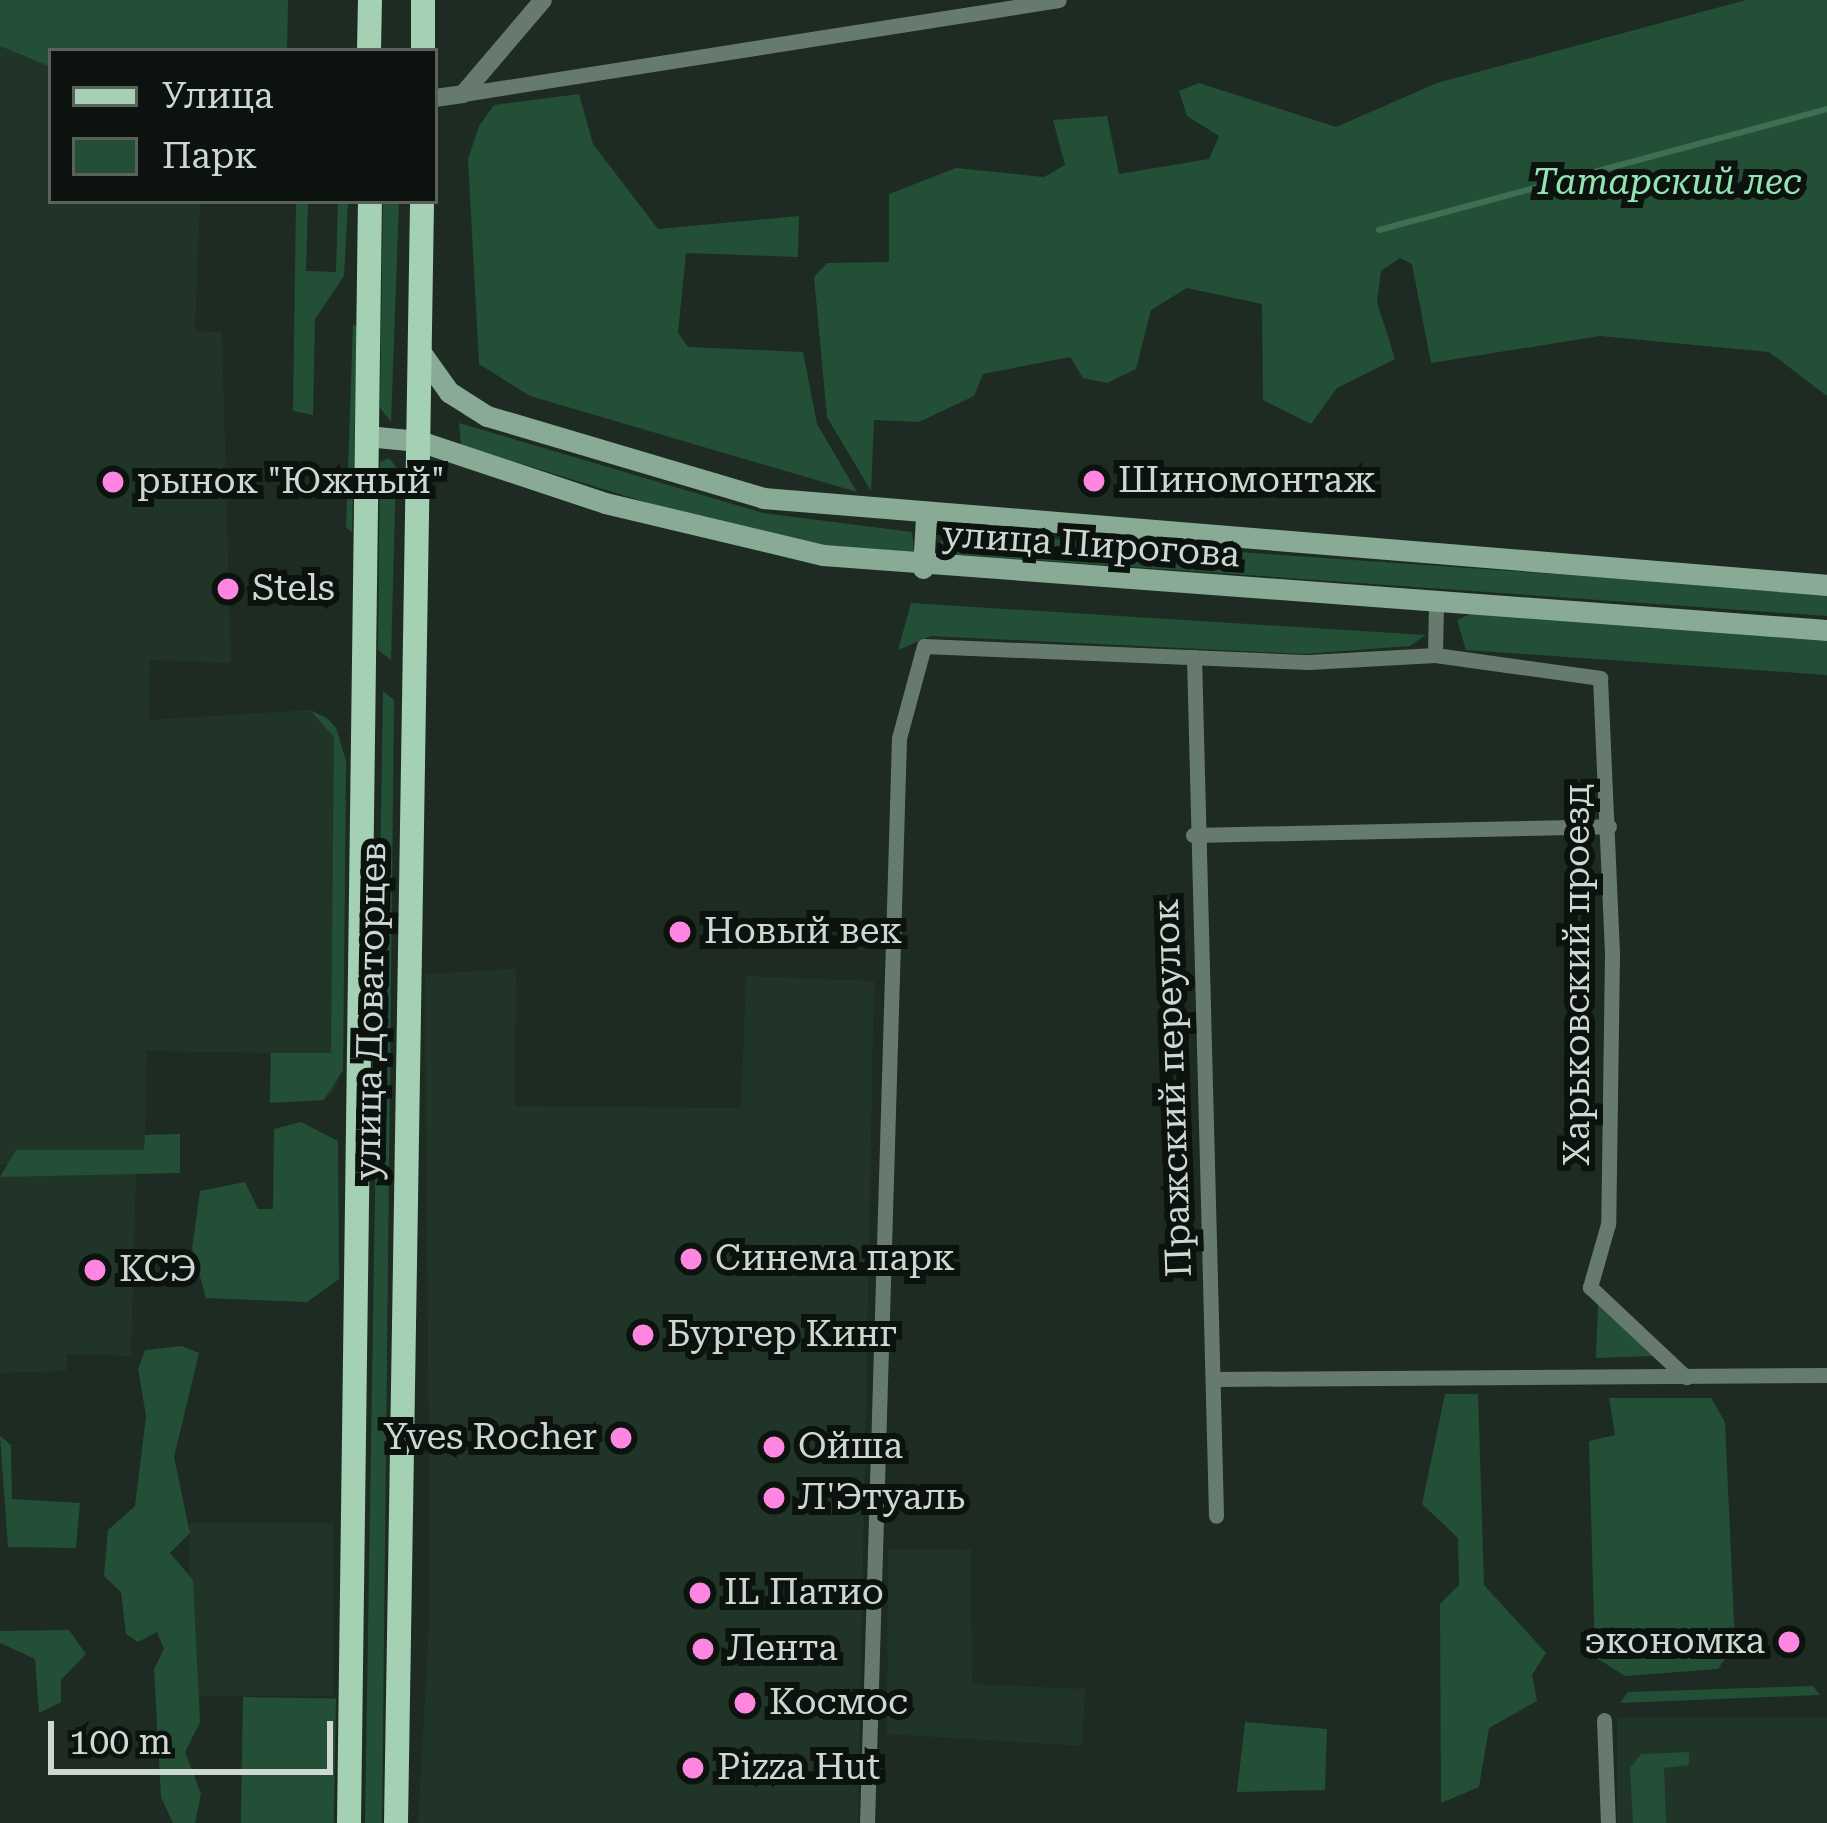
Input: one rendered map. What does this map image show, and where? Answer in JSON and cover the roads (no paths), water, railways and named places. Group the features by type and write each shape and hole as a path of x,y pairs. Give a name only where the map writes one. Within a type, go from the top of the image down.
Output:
{"main road":[{"path":"369,48 370,0"},
{"path":"422,0 423,48"},
{"name":"улица Доваторцев","path":"350,1823 370,204"},
{"name":"улица Доваторцев","path":"396,1823 422,204"},
{"name":"улица Пирогова","path":"422,354 487,416 763,499 926,517 1827,585"},
{"name":"улица Пирогова","path":"366,436 418,441 726,536 923,568 1827,630"},
{"path":"923,568 926,517"}],"street":[{"path":"464,94 543,0"},
{"path":"438,98 1058,0"},
{"path":"867,1823 893,868 899,738 918,656 940,643 1193,657 1435,655 1436,601"},
{"name":"Харьковский проезд","path":"1435,655 1584,672 1606,693 1608,1224 1590,1287 1686,1377"},
{"name":"Пражский переулок","path":"1193,657 1193,835 1216,1516"},
{"path":"1193,835 1609,826"},
{"path":"1213,1379 1827,1375"},
{"path":"1604,1720 1608,1823"}],"waterway":[{"path":"1379,230 1827,109"}],"place":[{"name":"Шиномонтаж","path":"1094,481"},
{"name":"рынок \"Южный\"","path":"113,482"},
{"name":"Stels","path":"228,589"},
{"name":"Новый век","path":"680,932"},
{"name":"Синема парк","path":"691,1259"},
{"name":"КСЭ","path":"95,1270"},
{"name":"Бургер Кинг","path":"643,1335"},
{"name":"Yves Rocher","path":"621,1438"},
{"name":"Ойша","path":"774,1447"},
{"name":"Л'Этуаль","path":"774,1498"},
{"name":"IL Патио","path":"700,1593"},
{"name":"экономка","path":"1789,1642"},
{"name":"Лента","path":"703,1649"},
{"name":"Космос","path":"745,1703"},
{"name":"Pizza Hut","path":"693,1768"}],"park label":[{"name":"Татарский лес","path":"1667,183"}]}
